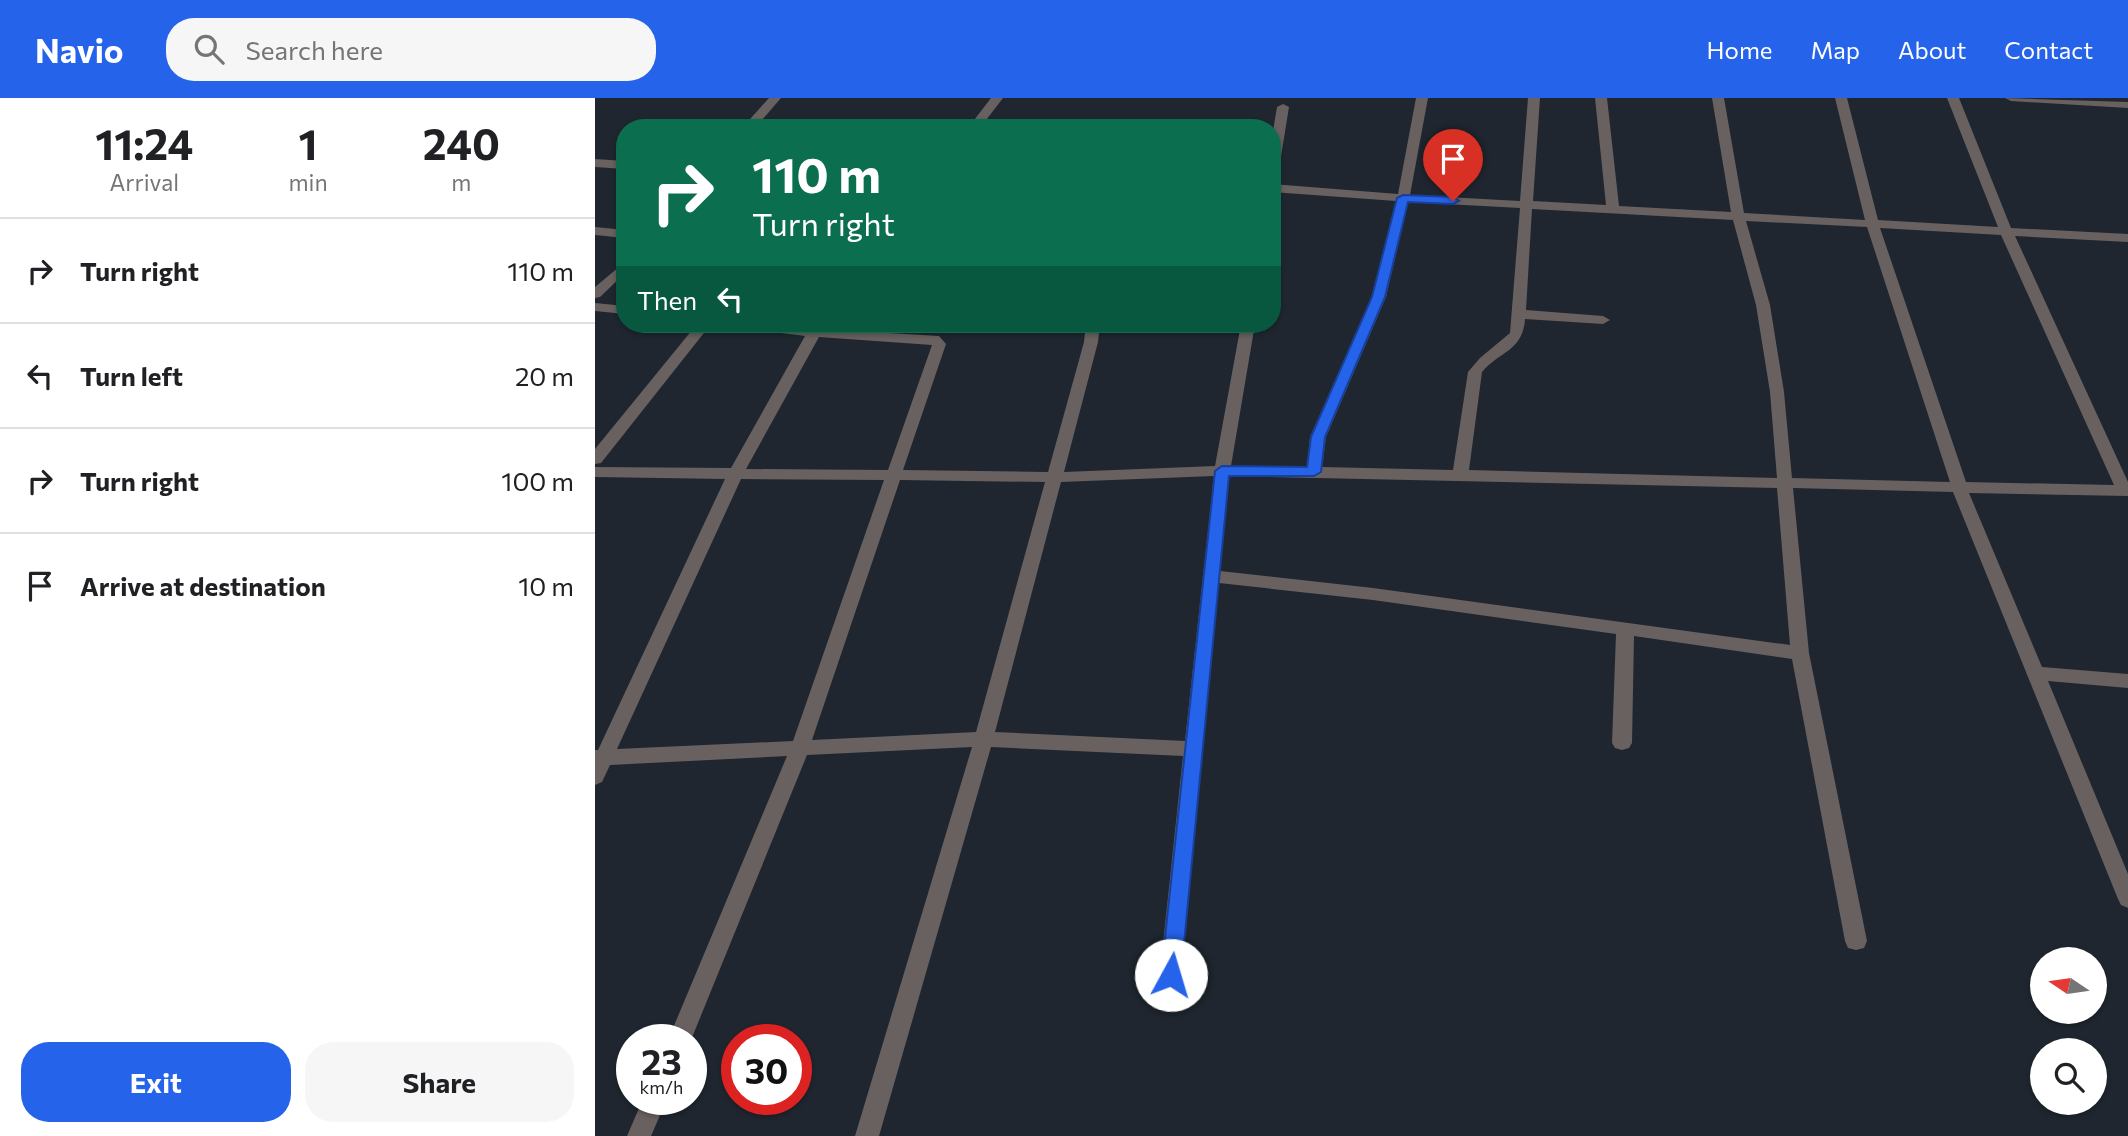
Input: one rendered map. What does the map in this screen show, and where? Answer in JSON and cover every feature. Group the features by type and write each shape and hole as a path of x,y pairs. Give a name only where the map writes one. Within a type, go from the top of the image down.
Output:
{"street":[{"path":"756,119 775,98"},
{"path":"981,119 997,98"},
{"path":"1314,472 1318,437 1379,297 1403,198 1422,98"},
{"path":"1460,475 1475,372 1481,362 1510,346 1517,333 1534,98"},
{"path":"1601,98 1613,208"},
{"path":"1719,98 1738,215 1763,304 1777,392 1800,653 1856,942"},
{"path":"1841,98 1872,223 1961,489 2128,899"},
{"path":"595,472 1055,477 1222,471 1314,472 2126,491 2006,231 1953,98"},
{"path":"2011,98 2128,105"},
{"path":"1281,119 1283,107"},
{"path":"595,163 616,164"},
{"path":"1281,189 1403,198 2128,238"},
{"path":"595,231 616,233"},
{"path":"595,294 616,274"},
{"path":"595,307 616,309"},
{"path":"1518,314 1603,320"},
{"path":"595,459 697,333"},
{"path":"595,777 600,758 735,475 813,333"},
{"path":"686,1024 800,748 939,344 934,339 870,333"},
{"path":"867,1136 985,739 1092,333"},
{"path":"1168,1000 1222,471 1246,333"},
{"path":"1211,576 1373,594 1800,653"},
{"path":"1622,743 1625,629"},
{"path":"2036,673 2128,681"},
{"path":"600,758 985,739 1194,749"},
{"path":"639,1136 648,1115"}],"route":[{"path":"1171,975 1222,471 1314,472 1318,437 1379,297 1403,198 1453,201"}]}
